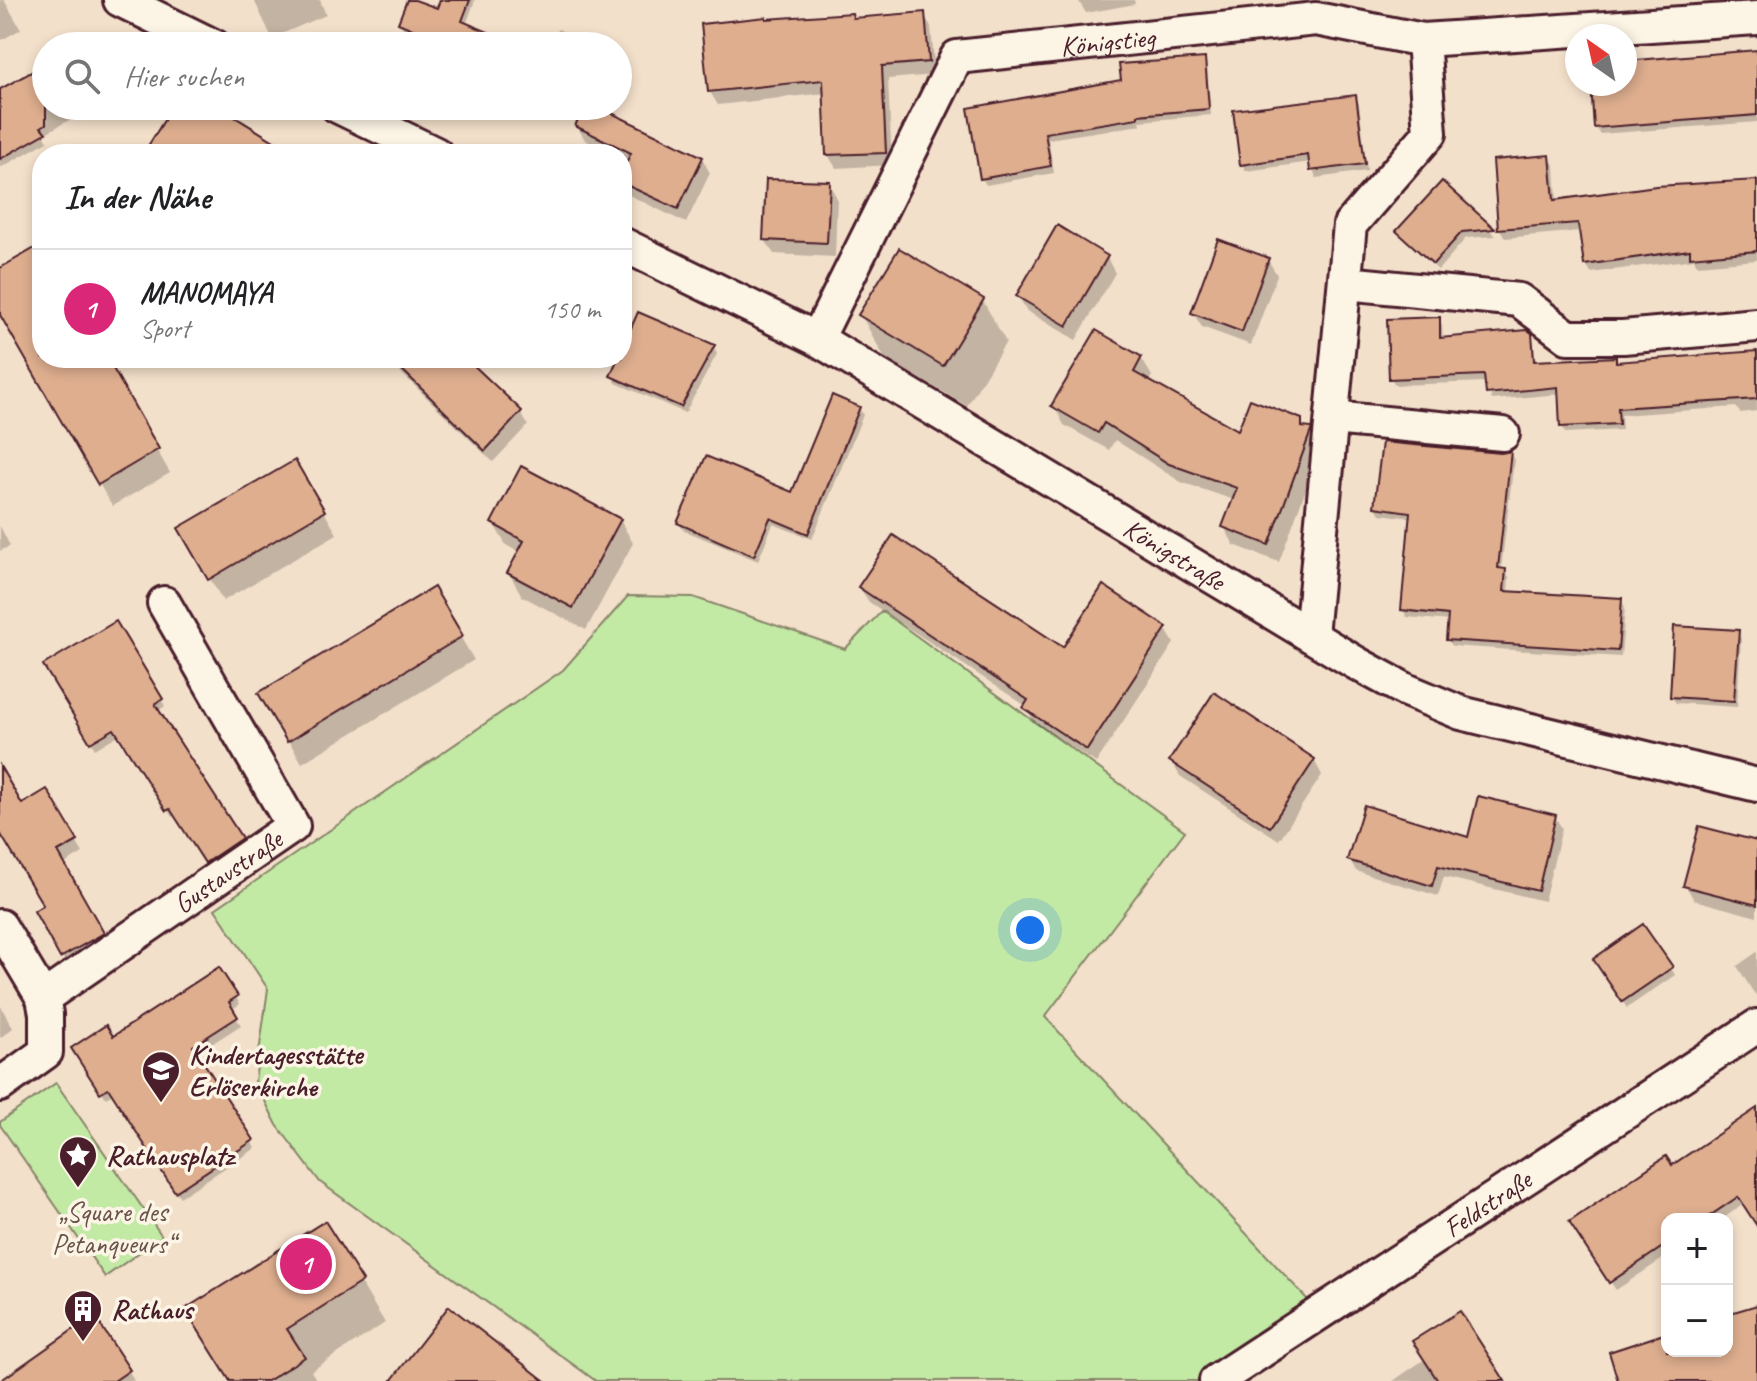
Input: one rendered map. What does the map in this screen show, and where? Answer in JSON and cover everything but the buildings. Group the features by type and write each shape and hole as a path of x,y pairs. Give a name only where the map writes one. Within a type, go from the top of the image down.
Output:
{"street":[{"path":"120,0 185,32"},
{"path":"1311,635 1350,225 1430,133 1423,40 1757,18"},
{"name":"Königstieg","path":"817,339 894,212 957,57 1316,19 1423,40"},
{"path":"366,120 415,144"},
{"name":"Königstraße","path":"632,249 817,339 1406,690 1461,713 1757,785"},
{"path":"1346,283 1519,300 1568,337 1623,337 1757,325"},
{"path":"1332,418 1503,434"},
{"name":"Gustavstraße","path":"43,998 293,826 164,603"},
{"path":"0,926 43,998 46,1014 46,1052 0,1085"},
{"name":"Feldstraße","path":"1216,1381 1757,1026"}],"green space":[{"path":"628,596 693,597 845,649 882,611 1185,831 1045,1017 1320,1313 1216,1381 596,1381 320,1182 277,1125 255,1081 268,989 215,909 563,670"},
{"name":"„Square des Petanqueurs“","path":"56,1083 162,1236 105,1277 0,1125"}],"place":[{"name":"Kindertagesstätte Erlöserkirche","path":"161,1104"},
{"name":"Rathausplatz","path":"78,1189"},
{"name":"MANOMAYA","path":"306,1264"},
{"name":"Rathaus","path":"83,1343"}]}
